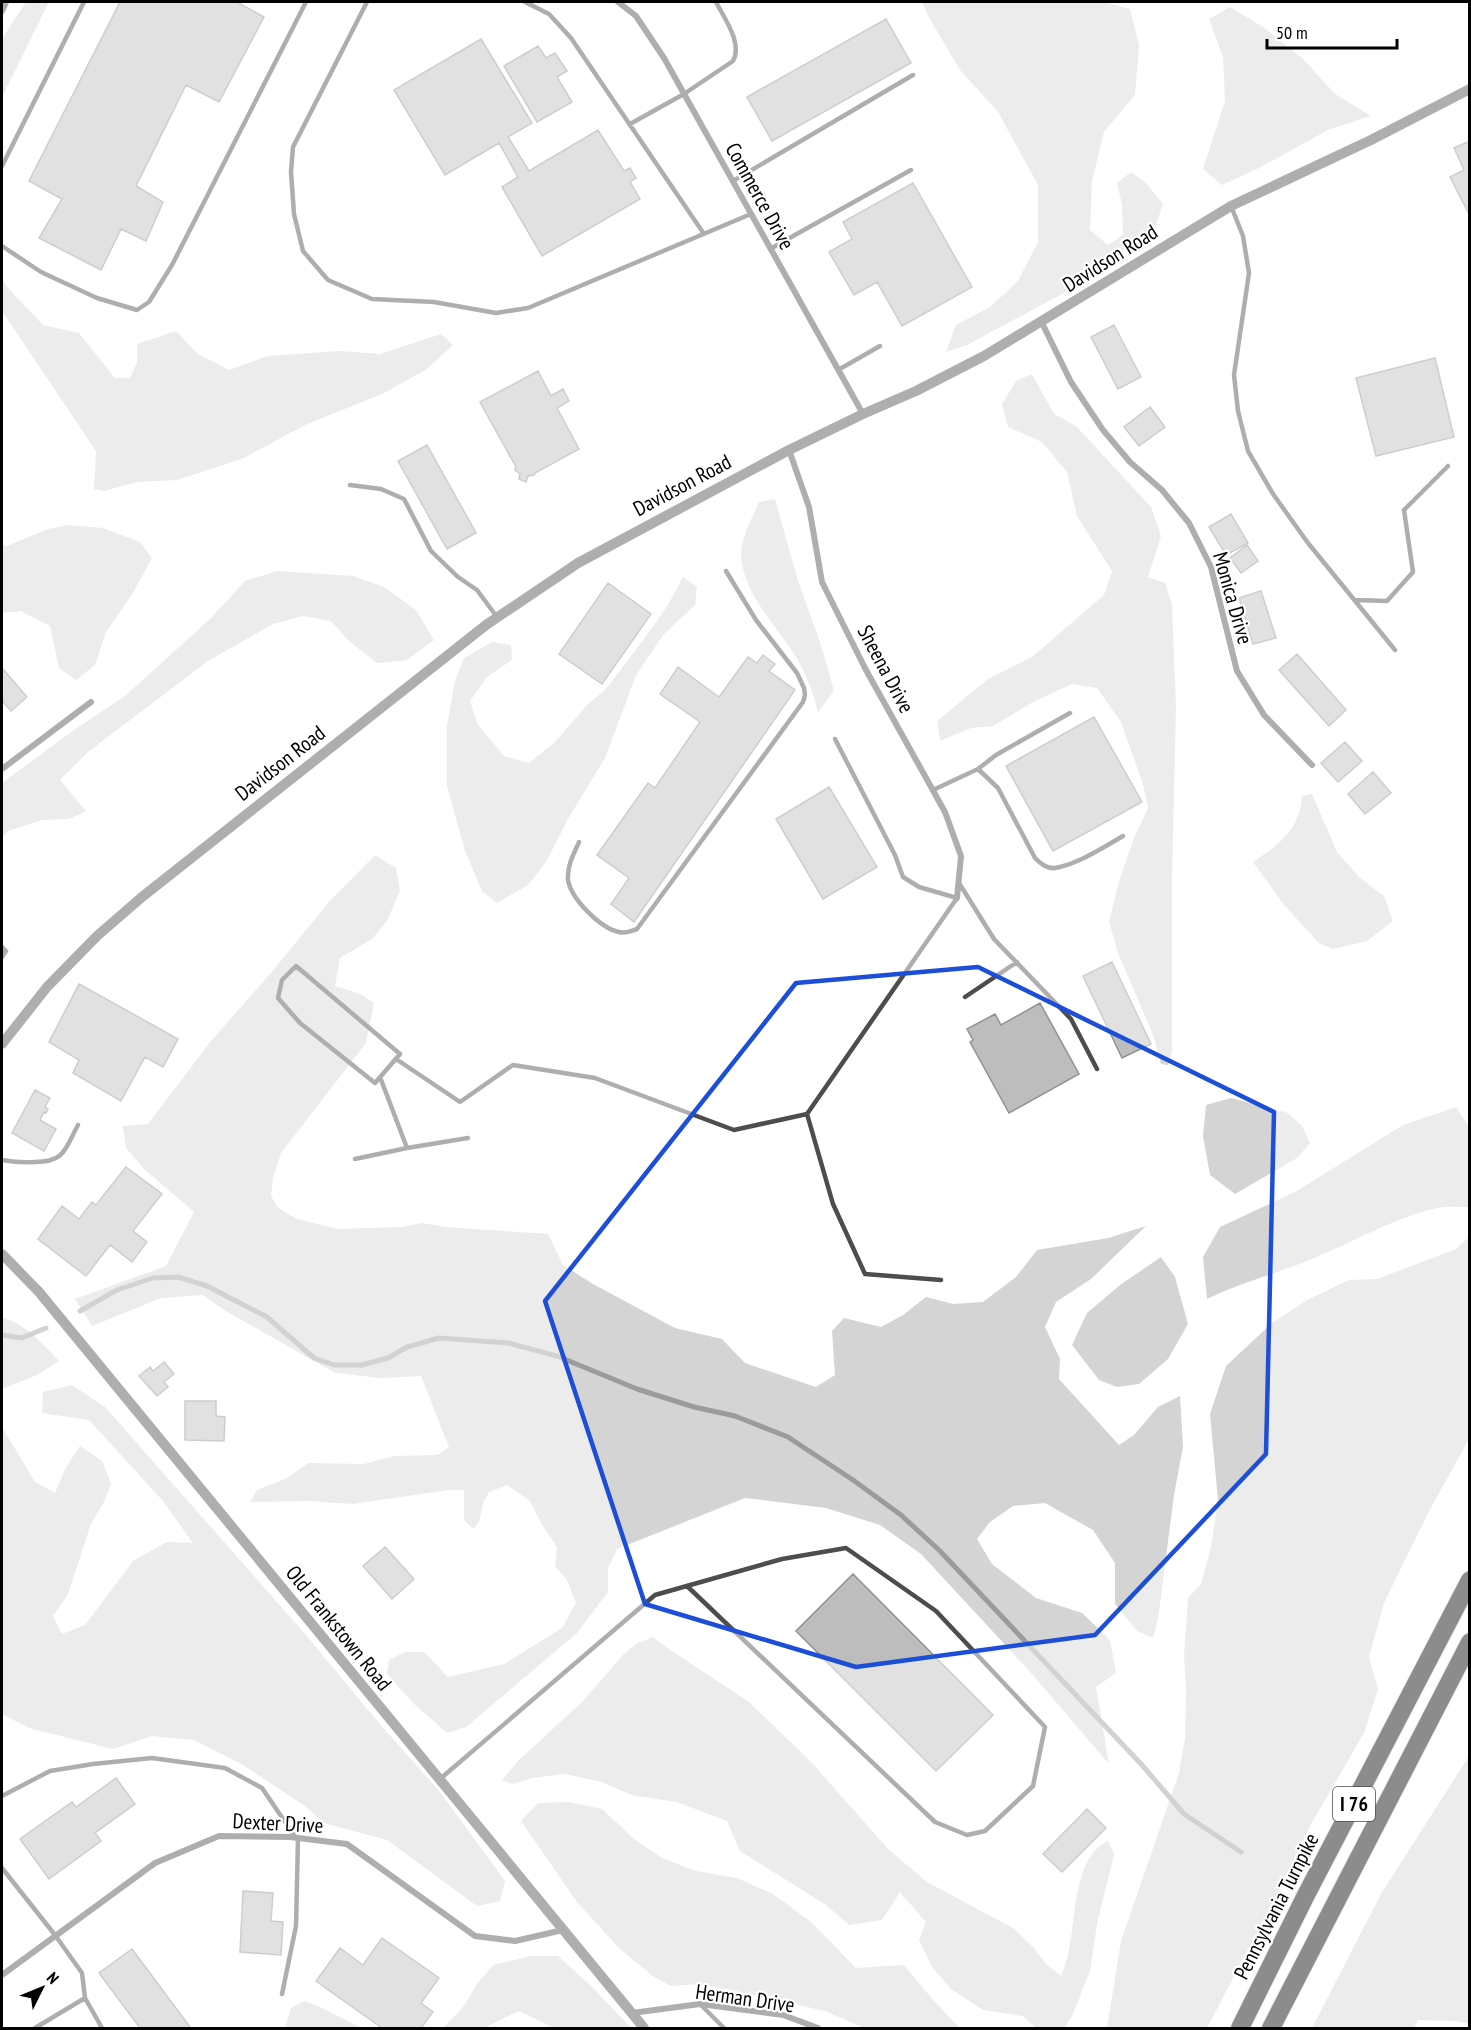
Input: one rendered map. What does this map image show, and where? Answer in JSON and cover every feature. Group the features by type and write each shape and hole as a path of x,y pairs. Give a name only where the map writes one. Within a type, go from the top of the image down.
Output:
{"highway":[{"name":"Pennsylvania Turnpike","path":"1240,2028 1470,1580"},
{"name":"I 76","path":"1271,2028 1470,1642"}],"street":[{"path":"2,12 6,2"},
{"name":"Commerce Drive","path":"618,2 636,16 664,58 863,414"},
{"name":"Davidson Road","path":"2,1044 47,987 97,936 189,860 497,617 578,563 789,450 916,391 984,356 1042,323 1231,206 1371,140 1470,89"},
{"name":"Monica Drive","path":"1042,323 1071,382 1102,430 1130,462 1162,490 1189,523 1211,567 1237,670 1264,715 1312,765"},
{"name":"Sheena Drive","path":"789,450 809,507 822,582 866,670 945,812 961,856 957,898"},
{"path":"2,759 4,767 91,702"},
{"name":"Old Frankstown Road","path":"2,1254 39,1292 644,2028"},
{"name":"Dexter Drive","path":"2,1974 155,1863 219,1836 297,1838 347,1844 475,1936 515,1941 564,1929"},
{"name":"Herman Drive","path":"631,2014 700,2004 783,2015 818,2028"}],"lane":[{"path":"2,166 84,2"},
{"path":"2,246 41,272 98,298 137,310 149,302 172,265 306,2"},
{"path":"367,2 293,147 291,172 294,214 303,251 328,280 372,298 434,302 495,314 528,308 751,214"},
{"path":"525,2 549,14 571,38 704,234"},
{"path":"630,124 684,94 733,61 737,54 735,41 716,2"},
{"path":"733,181 913,75"},
{"path":"770,249 911,171"},
{"path":"1231,206 1243,236 1249,273 1234,375 1238,411 1248,451 1273,494 1308,543 1395,650"},
{"path":"838,370 880,346"},
{"path":"1354,600 1387,601 1413,572 1404,510 1448,466"},
{"path":"350,485 381,489 404,499 432,551 458,577 477,590 497,617"},
{"path":"579,842 568,878 577,900 609,928 620,933 637,929 804,702 804,688 797,673 756,620 726,571"},
{"path":"933,790 978,769 996,755 1070,713"},
{"path":"396,1059 460,1102 513,1065 595,1078 734,1130 807,1114 957,898 919,887 903,877 895,855 835,739"},
{"path":"978,769 998,788 1035,858 1043,865 1054,868 1089,856 1124,836"},
{"path":"959,884 993,939 1071,1019 1097,1070"},
{"path":"2,946 6,951 2,957"},
{"path":"965,997 1017,962"},
{"path":"296,966 400,1054 380,1077 375,1083 300,1023 278,998 282,980 296,966"},
{"path":"380,1077 407,1148"},
{"path":"807,1114 833,1204 865,1274 941,1280"},
{"path":"2,1160 15,1163 52,1162 64,1152 78,1125"},
{"path":"355,1160 407,1148 468,1138"},
{"path":"438,1780 655,1595 782,1559 846,1548 936,1611 1045,1727 1033,1786 985,1831 967,1835 934,1822 687,1586"},
{"path":"2,1796 50,1771 152,1758 225,1768 262,1788 297,1838 296,1926 282,1994"},
{"path":"2,1868 56,1935 82,1973 85,1998 102,2028"},
{"path":"35,2028 85,1998"},
{"path":"700,2004 724,2028"}],"highlighted area":[{"path":"978,967 1274,1112 1266,1454 1095,1635 856,1667 645,1604 545,1301 796,983"}],"shaded area":[{"path":"26,2 49,2 2,97 2,39"},
{"path":"922,2 1104,2 1130,9 1139,45 1135,95 1104,132 1092,181 1090,230 1108,245 1123,235 1122,204 1117,183 1131,172 1147,184 1163,204 1155,228 1088,280 967,345 946,352 956,325 990,307 1018,281 1038,242 1038,185 998,112 960,70"},
{"path":"1230,7 1263,27 1303,59 1335,94 1371,116 1328,130 1259,168 1222,185 1203,169 1225,101 1223,57 1209,19"},
{"path":"2,278 7,287 43,325 79,333 115,378 130,378 137,362 137,344 176,331 198,354 229,370 268,356 340,351 380,354 441,334 453,345 427,369 384,393 305,425 244,458 177,480 137,482 104,491 94,489 96,451 2,311"},
{"path":"1032,374 1054,414 1076,426 1151,507 1161,536 1148,577 1165,583 1172,605 1176,707 1172,879 1172,1051 1168,1065 1161,1064 1154,1037 1118,953 1109,921 1120,878 1134,838 1148,808 1143,784 1121,722 1097,688 1072,684 1033,702 993,726 971,728 940,741 937,721 988,679 1032,657 1104,595 1112,571 1077,516 1067,472 1042,442 1008,427 1002,404 1016,381"},
{"path":"775,499 798,581 821,645 834,691 818,712 800,664 764,612 743,570 741,554 745,534 759,502"},
{"path":"68,525 103,528 140,542 152,558 133,593 106,632 95,665 76,680 59,668 50,626 21,611 2,613 2,545 7,546 48,529"},
{"path":"277,571 353,576 384,587 416,610 434,640 407,660 377,663 350,642 331,621 303,616 273,624 208,661 88,752 60,780 86,811 69,819 42,820 8,831 2,838 2,783 125,696 210,619 245,581"},
{"path":"683,577 697,587 695,605 664,634 636,675 605,758 568,819 546,862 528,885 497,903 482,891 465,851 447,786 447,726 455,680 464,658 492,642 511,645 512,660 487,677 470,701 478,725 504,756 529,763 555,742 588,704 605,690 668,605"},
{"path":"1312,794 1337,852 1360,878 1384,896 1393,921 1367,941 1333,949 1319,943 1284,905 1253,862 1286,835 1297,818 1302,796"},
{"path":"375,855 396,868 400,891 387,921 372,939 340,958 335,986 360,994 374,1003 366,1043 281,1153 273,1178 271,1196 278,1208 297,1219 338,1229 402,1227 422,1223 445,1227 548,1234 563,1265 593,1284 675,1328 722,1339 745,1363 816,1387 835,1375 832,1331 844,1318 881,1327 903,1315 926,1297 953,1304 983,1302 1016,1277 1037,1250 1108,1238 1146,1226 1091,1279 1056,1302 1045,1327 1060,1359 1059,1379 1119,1445 1134,1435 1158,1407 1180,1396 1183,1447 1174,1495 1158,1619 1153,1638 1137,1631 1115,1604 1115,1563 1093,1530 1045,1503 1013,1506 990,1522 977,1539 992,1564 1036,1598 1082,1613 1110,1640 1116,1673 1096,1687 1109,1764 1032,1674 921,1554 880,1525 826,1508 745,1498 617,1549 608,1568 608,1592 577,1633 466,1727 447,1733 413,1703 387,1674 389,1660 405,1652 424,1652 448,1677 504,1664 562,1628 576,1603 567,1580 555,1566 557,1547 530,1501 507,1485 489,1492 483,1503 479,1522 473,1529 464,1520 464,1490 448,1490 353,1504 309,1501 250,1502 257,1490 287,1478 308,1463 364,1464 394,1456 438,1455 449,1447 421,1376 381,1378 335,1373 224,1310 203,1295 161,1298 92,1326 75,1299 166,1266 194,1212 144,1169 126,1148 123,1126 148,1124 211,1041 329,902"},
{"path":"1231,1098 1288,1113 1302,1126 1310,1143 1297,1158 1235,1194 1210,1175 1203,1136 1206,1105"},
{"path":"1456,1107 1469,1127 1469,1207 1437,1208 1421,1212 1314,1258 1207,1299 1203,1257 1220,1227 1295,1192 1403,1125"},
{"path":"1469,1237 1469,1439 1427,1515 1384,1603 1369,1657 1378,1689 1364,1733 1310,1826 1207,2028 1107,2028 1121,1941 1179,1773 1185,1738 1184,1655 1188,1598 1201,1584 1211,1547 1218,1500 1210,1414 1226,1366 1272,1323 1307,1300 1349,1280 1377,1279 1456,1249"},
{"path":"1161,1257 1175,1277 1188,1324 1168,1359 1139,1384 1117,1387 1099,1380 1072,1345 1087,1313 1120,1285"},
{"path":"2,1318 26,1329 59,1361 37,1375 2,1389"},
{"path":"72,1385 105,1407 307,1636 440,1792 505,1881 500,1901 477,1906 387,1840 324,1823 305,1806 243,1765 194,1740 152,1736 113,1749 29,1728 2,1714 2,1427 35,1482 55,1493 66,1467 80,1446 102,1461 111,1484 91,1524 68,1594 53,1616 62,1634 85,1625 134,1560 167,1542 193,1543 163,1501 89,1420 42,1413 43,1392"},
{"path":"653,1637 749,1702 812,1763 888,1849 927,1882 1013,1928 1033,1947 1047,1965 1061,1976 1067,1960 1076,1902 1086,1865 1095,1851 1108,1841 1114,1854 1097,1924 1090,1971 1072,2016 1064,2028 1036,2028 1023,2016 983,2010 951,1989 932,1967 919,1940 926,1922 900,1892 882,1920 849,1925 826,1905 740,1851 727,1821 677,1802 631,1795 602,1782 565,1774 532,1778 513,1784 502,1780 518,1761 582,1702 623,1655 636,1644"},
{"path":"1469,1756 1469,2024 1456,2021 1418,2020 1414,2028 1312,2028 1381,1894"},
{"path":"568,1802 602,1809 634,1839 662,1858 696,1871 737,1878 773,1894 811,1922 856,1968 904,1965 960,2028 864,2028 825,2011 699,1984 671,1986 654,1977 619,1948 577,1902 521,1821 538,1803"},
{"path":"531,1956 558,1956 591,1986 631,2028 554,2028 519,2011 484,2028 443,2028 464,2006 477,1984 493,1965"},
{"path":"305,2001 361,2028 285,2028 291,2008"}],"building":[{"path":"120,2 237,2 264,17 219,102 186,85 136,186 163,202 146,241 121,229 101,270 39,238 62,199 29,181"},
{"path":"886,19 911,63 772,141 747,97"},
{"path":"481,39 532,123 508,137 529,171 598,130 624,171 630,168 636,178 630,182 640,199 542,256 502,187 518,177 499,143 445,175 394,90"},
{"path":"538,46 546,58 555,53 567,71 557,77 572,102 537,122 504,66"},
{"path":"1470,141 1470,216 1450,177 1464,170 1454,148"},
{"path":"913,183 972,287 902,326 877,282 854,295 829,252 852,239 843,222"},
{"path":"1114,325 1141,377 1118,389 1091,337"},
{"path":"1435,358 1454,437 1376,456 1356,378"},
{"path":"538,371 551,396 563,389 569,401 557,408 579,449 534,475 528,476 526,482 519,479 520,474 515,470 516,467 480,402"},
{"path":"1150,407 1165,427 1139,446 1124,427"},
{"path":"427,445 476,533 447,549 398,461"},
{"path":"1231,514 1248,543 1226,555 1209,527"},
{"path":"1247,545 1258,561 1241,573 1230,558"},
{"path":"608,583 651,614 602,684 559,654"},
{"path":"1261,591 1276,638 1253,644 1239,598"},
{"path":"1297,654 1346,710 1329,726 1279,670"},
{"path":"763,655 775,664 769,671 795,690 634,922 611,904 629,878 597,855 648,783 655,788 700,722 660,694 678,667 719,697 748,657 757,663"},
{"path":"2,668 27,697 11,711 2,701"},
{"path":"1094,717 1142,802 1053,851 1006,766"},
{"path":"1345,742 1362,761 1338,782 1321,763"},
{"path":"1373,772 1391,793 1365,814 1348,794"},
{"path":"829,787 877,867 823,899 776,819"},
{"path":"1112,962 1151,1044 1122,1058 1083,976"},
{"path":"79,984 178,1039 163,1067 145,1057 121,1101 73,1073 79,1060 49,1042"},
{"path":"1040,1003 1079,1074 1009,1113 970,1042 973,1040 967,1029 995,1014 1001,1025"},
{"path":"35,1090 50,1098 45,1107 48,1109 40,1120 56,1129 44,1151 12,1133"},
{"path":"126,1167 162,1194 133,1231 147,1242 132,1262 110,1245 86,1276 38,1239 62,1206 79,1219 92,1202 96,1205"},
{"path":"164,1362 174,1374 164,1382 168,1387 157,1396 139,1376 150,1367 153,1371"},
{"path":"185,1401 216,1401 216,1416 225,1417 224,1441 185,1440"},
{"path":"385,1547 414,1579 392,1599 363,1566"},
{"path":"853,1574 993,1715 936,1771 796,1631"},
{"path":"116,1778 135,1804 95,1833 101,1841 49,1879 20,1839 72,1802 76,1807"},
{"path":"1087,1809 1106,1828 1062,1872 1043,1854"},
{"path":"243,1891 273,1893 271,1921 283,1922 281,1955 240,1952"},
{"path":"382,1938 439,1978 421,2003 433,2012 421,2028 382,2028 316,1981 340,1948 363,1965"},
{"path":"132,1949 190,2027 140,2028 99,1973"}],"waterway":[{"path":"80,1311 117,1290 153,1278 178,1277 207,1286 267,1317 314,1358 334,1365 362,1365 388,1358 407,1347 439,1338 508,1343 557,1356 637,1389 694,1407 735,1416 788,1437 901,1515 939,1550 1142,1765 1184,1814 1241,1852"},
{"path":"2,1335 22,1338 46,1328"}]}
